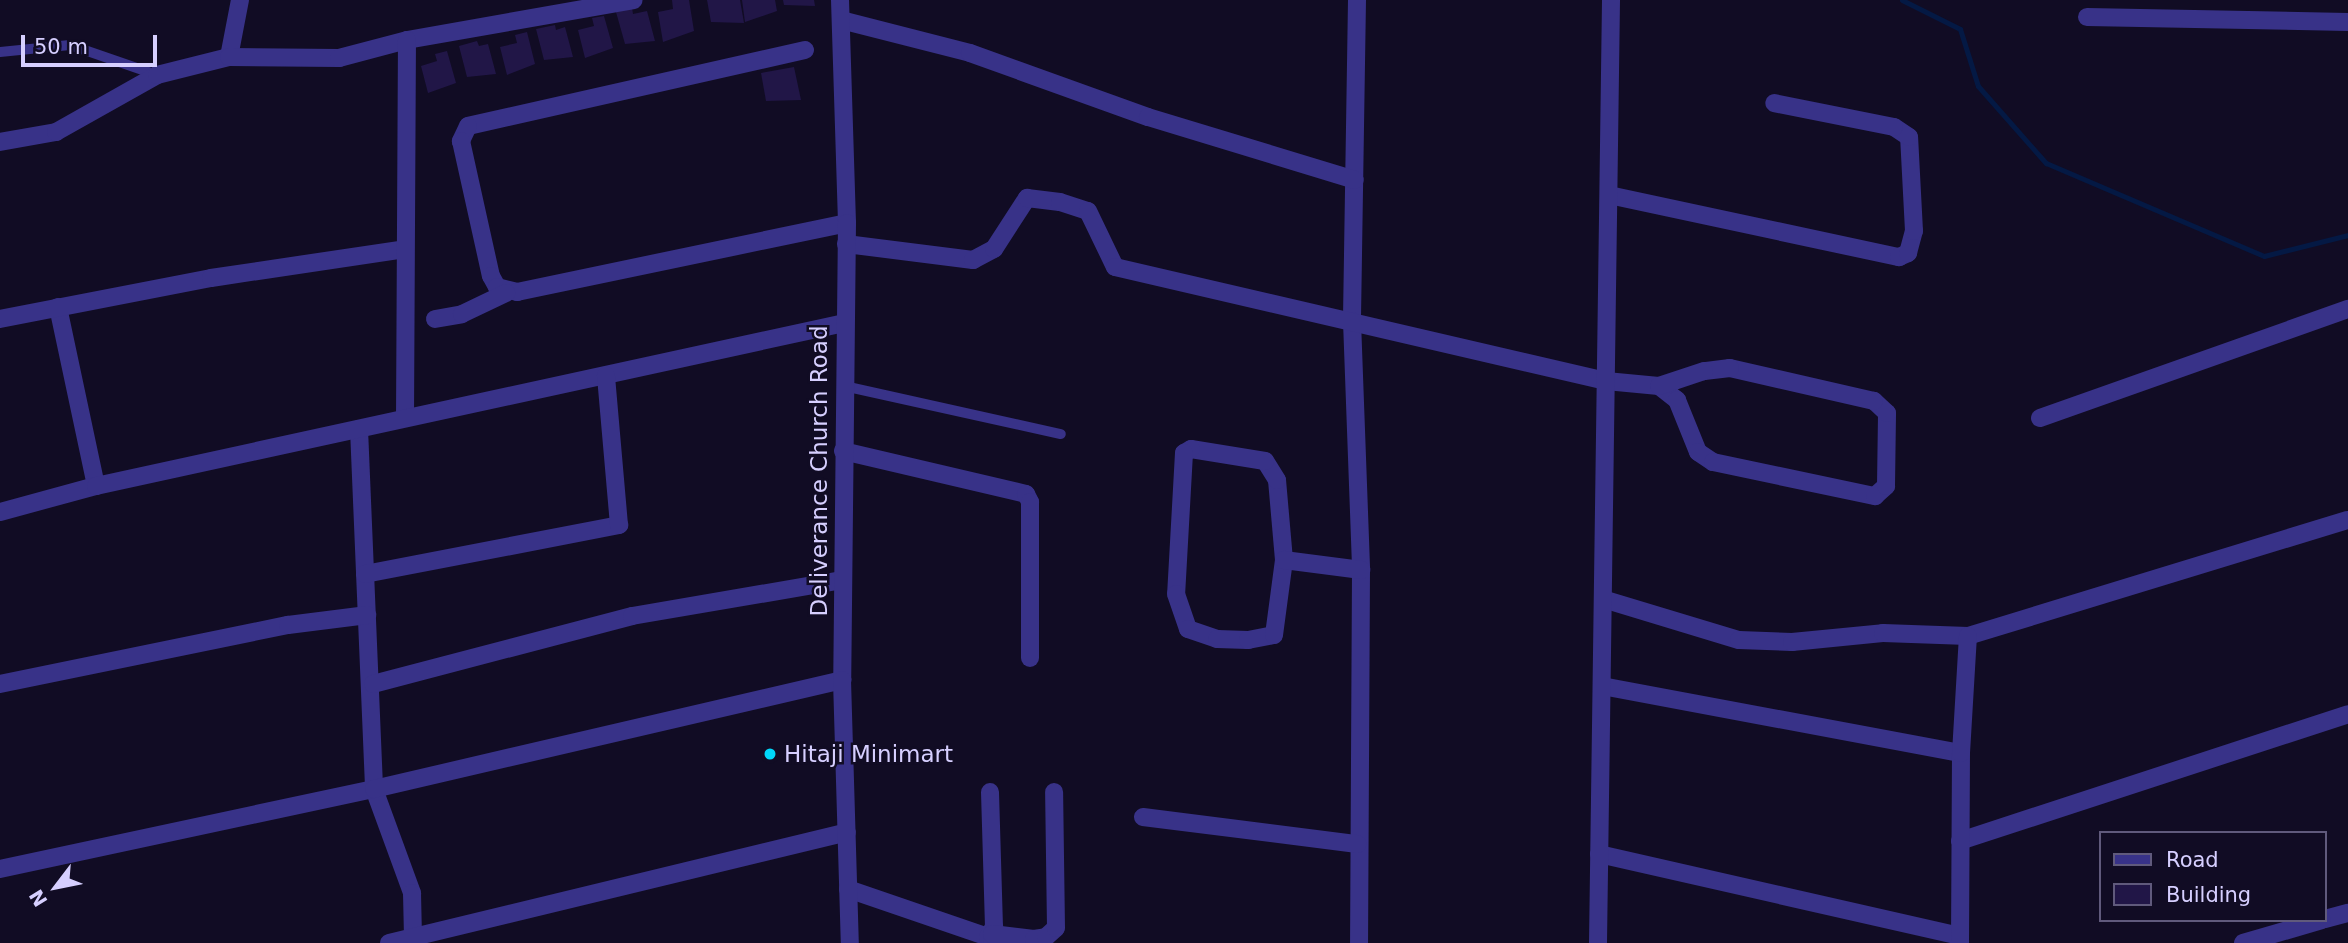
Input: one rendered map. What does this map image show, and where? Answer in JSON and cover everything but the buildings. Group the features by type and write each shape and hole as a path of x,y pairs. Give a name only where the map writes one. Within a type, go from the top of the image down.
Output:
{"street":[{"path":"229,57 240,0"},
{"path":"0,142 56,132 157,75 229,57 339,58 407,40 633,0"},
{"name":"Deliverance Church Road","path":"840,0 847,223 842,680 850,943"},
{"path":"1357,0 1352,321 1361,570 1357,844 1359,943"},
{"path":"1598,943 1611,0"},
{"path":"2087,17 2348,22"},
{"path":"841,20 970,53 1148,117 1356,180"},
{"path":"405,418 407,40"},
{"path":"506,293 491,276 461,141 468,126 805,50"},
{"path":"1609,195 1899,257 1908,253 1914,231 1909,137 1894,127 1774,103"},
{"path":"846,244 973,260 994,249 1027,198 1060,202 1088,211 1115,267 1606,381 1659,386 1704,371 1730,369 1874,401 1887,413 1886,486 1875,496 1713,462 1698,452 1677,400 1659,386"},
{"path":"435,319 462,314 506,293 847,223"},
{"path":"0,319 58,306 405,248"},
{"path":"58,306 96,486"},
{"path":"2040,418 2348,309"},
{"path":"0,512 96,486 844,323"},
{"path":"365,574 619,524 606,376"},
{"path":"359,429 367,615 373,684 374,789 412,893 413,936"},
{"path":"1191,449 1265,461 1277,480 1284,560 1274,635 1248,640 1217,639 1188,629 1175,594 1184,453 1191,449"},
{"path":"843,451 1026,494 1030,502 1030,658"},
{"path":"1603,599 1739,640 1792,642 1884,633 1968,636 2348,520"},
{"path":"1284,560 1361,570"},
{"path":"373,684 632,616 843,580"},
{"path":"0,684 288,625 367,615"},
{"path":"1599,854 1960,939 1961,753 1968,636"},
{"path":"0,869 374,789 842,680"},
{"path":"1602,686 1961,753"},
{"path":"1961,841 2348,714"},
{"path":"990,792 993,938"},
{"path":"848,890 982,938 1046,937 1056,928 1054,792"},
{"path":"1143,817 1357,844"},
{"path":"389,943 847,832"},
{"path":"2327,919 2348,913"},
{"path":"2243,943 2316,922"}],"lane":[{"path":"0,52 70,45 157,75"},
{"path":"844,386 1061,434"}],"waterway":[{"path":"1902,0 1960,29 1978,86 2046,163 2264,256 2348,235"}],"place":[{"name":"Hitaji Minimart","path":"770,754"}]}
